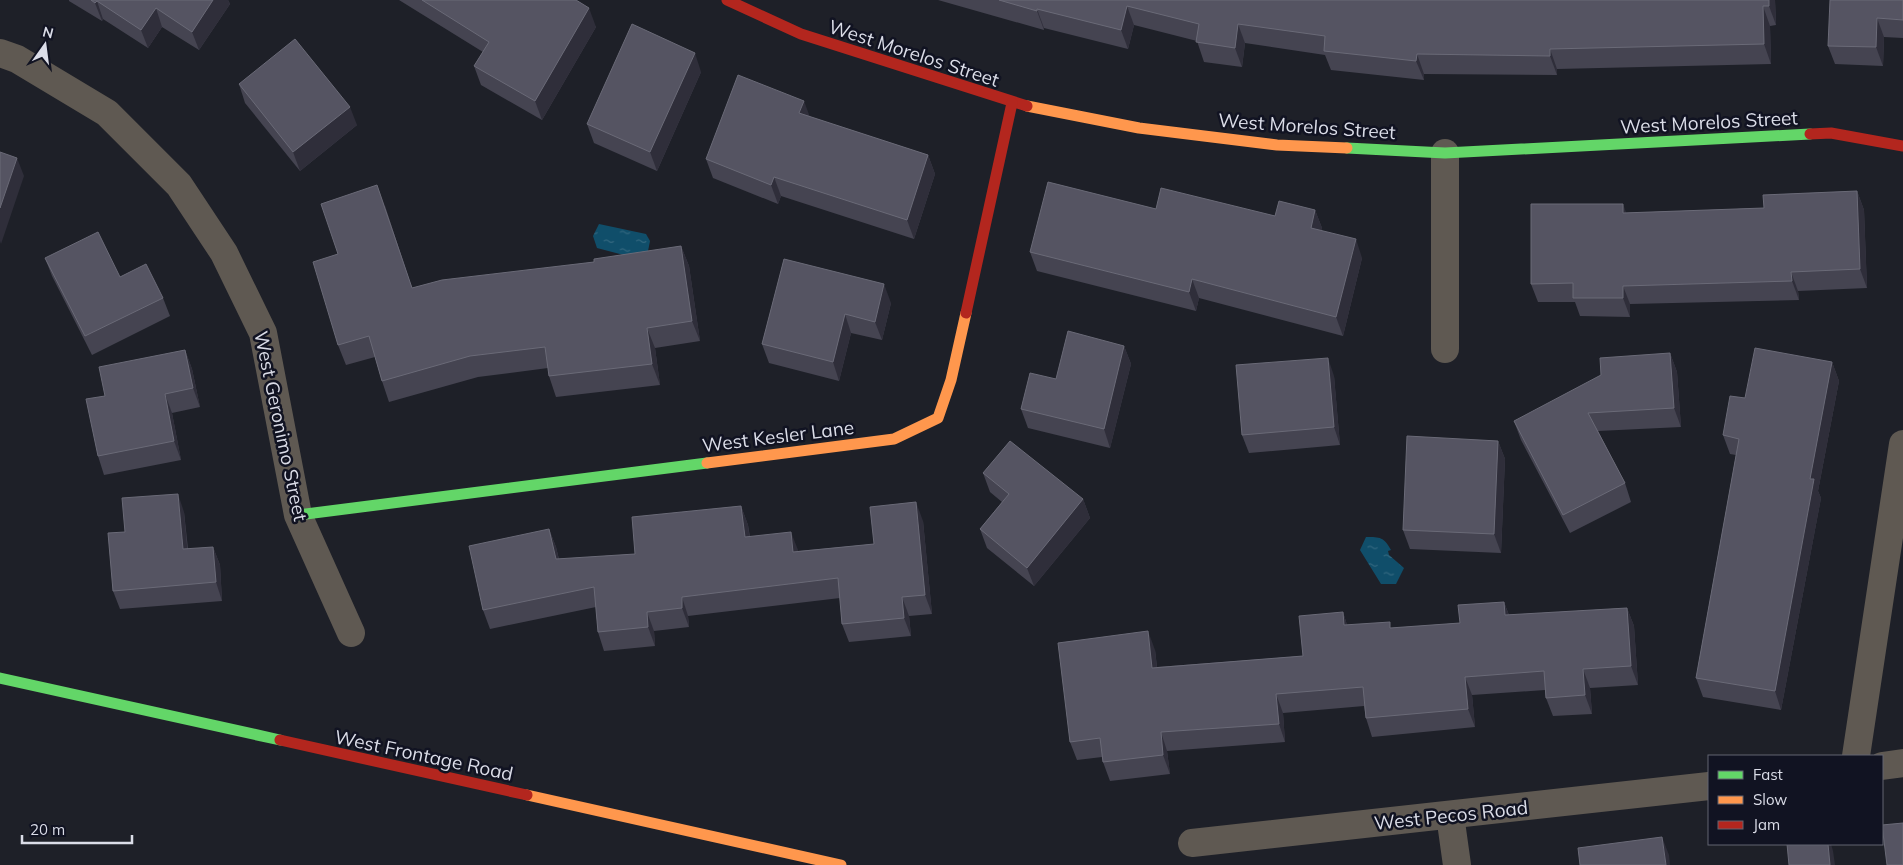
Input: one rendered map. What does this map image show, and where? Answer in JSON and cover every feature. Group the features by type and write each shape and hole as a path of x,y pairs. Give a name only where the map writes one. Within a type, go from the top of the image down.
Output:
{"street":[{"name":"West Morelos Street","path":"727,0 801,34 1012,103 1139,128 1277,144 1445,153 1831,133 1903,146"},
{"name":"West Geronimo Street","path":"0,53 16,59 107,113 179,185 224,253 263,333 298,515 351,633"},
{"name":"West Kesler Lane","path":"298,515 894,439 938,418 951,380 1012,103"},
{"path":"1445,153 1445,349"},
{"path":"1856,755 1903,444"},
{"name":"West Frontage Road","path":"0,678 841,865"},
{"path":"1883,766 1903,763"},
{"name":"West Pecos Road","path":"1192,843 1708,786"},
{"path":"1450,815 1457,865"}],"water":[{"path":"599,224 646,234 650,241 648,251 639,259 597,248 593,236"},
{"path":"1366,537 1384,540 1391,550 1388,551 1389,555 1404,568 1396,584 1381,584 1360,550"}],"building":[{"path":"91,0 213,0 192,32 156,8 141,30 97,1 95,3"},
{"path":"422,0 576,0 589,8 535,101 474,66 489,42"},
{"path":"999,0 1769,0 1769,6 1763,6 1764,44 1550,49 1550,56 1417,54 1416,61 1324,51 1325,36 1238,24 1235,48 1196,42 1199,24 1127,6 1121,30 1037,9 1037,11"},
{"path":"1830,0 1903,0 1903,20 1877,18 1876,47 1828,46"},
{"path":"632,24 695,53 650,152 587,124"},
{"path":"295,39 350,107 293,152 239,84"},
{"path":"738,75 804,101 799,113 928,155 907,220 774,177 771,185 706,159"},
{"path":"0,152 17,158 0,208"},
{"path":"1048,182 1156,209 1161,188 1275,216 1279,201 1315,210 1311,228 1356,239 1336,317 1192,279 1189,292 1030,252"},
{"path":"377,185 412,288 442,280 594,262 594,259 681,246 692,321 647,328 652,364 549,376 545,347 470,356 382,381 369,336 338,345 313,262 338,254 321,204"},
{"path":"1857,191 1860,269 1791,272 1792,281 1623,286 1623,298 1573,298 1573,283 1531,284 1531,204 1623,204 1623,213 1764,208 1763,195"},
{"path":"98,232 120,277 146,264 163,298 85,336 45,258"},
{"path":"784,259 884,284 875,322 845,314 833,362 762,344"},
{"path":"1068,331 1124,346 1104,429 1021,409 1030,373 1056,379"},
{"path":"1755,348 1832,362 1810,479 1814,479 1775,691 1696,678 1739,439 1723,435 1730,396 1745,398"},
{"path":"185,350 193,388 165,394 174,441 98,456 86,399 105,396 99,367"},
{"path":"1670,353 1674,408 1588,413 1625,483 1563,515 1514,421 1601,375 1600,358"},
{"path":"1328,358 1334,427 1242,435 1236,365"},
{"path":"1407,436 1498,441 1494,534 1403,530"},
{"path":"1010,441 1083,499 1027,568 980,529 1009,494 983,473"},
{"path":"178,494 183,549 213,547 216,582 113,591 108,533 125,532 122,498"},
{"path":"916,502 925,595 902,597 904,618 842,624 838,578 682,597 682,608 647,612 648,627 598,632 594,587 483,610 469,546 549,529 556,559 635,554 632,517 741,506 745,537 791,532 793,552 874,544 870,507"},
{"path":"1504,602 1505,615 1627,608 1631,666 1583,669 1585,695 1546,698 1544,671 1465,677 1468,709 1366,718 1363,687 1276,694 1279,724 1161,732 1163,755 1103,762 1100,738 1070,742 1058,643 1148,631 1152,668 1303,656 1299,616 1343,612 1344,625 1390,622 1390,628 1460,623 1458,605"},
{"path":"1903,823 1903,865 1887,865 1883,825"},
{"path":"1662,837 1666,865 1580,865 1578,848"},
{"path":"1787,845 1828,845 1830,865 1789,865"}],"traffic: fast":[{"path":"1347,148 1445,153 1810,134"},
{"path":"298,515 707,463"},
{"path":"0,678 280,740"}],"traffic: slow":[{"path":"1027,106 1139,128 1277,145 1347,148"},
{"path":"707,463 894,439 938,418 951,380 966,313"},
{"path":"527,795 841,865"}],"traffic: jam":[{"path":"727,0 801,34 1027,106"},
{"path":"966,313 1012,103"},
{"path":"1810,134 1831,133 1903,146"},
{"path":"280,740 527,795"}]}
